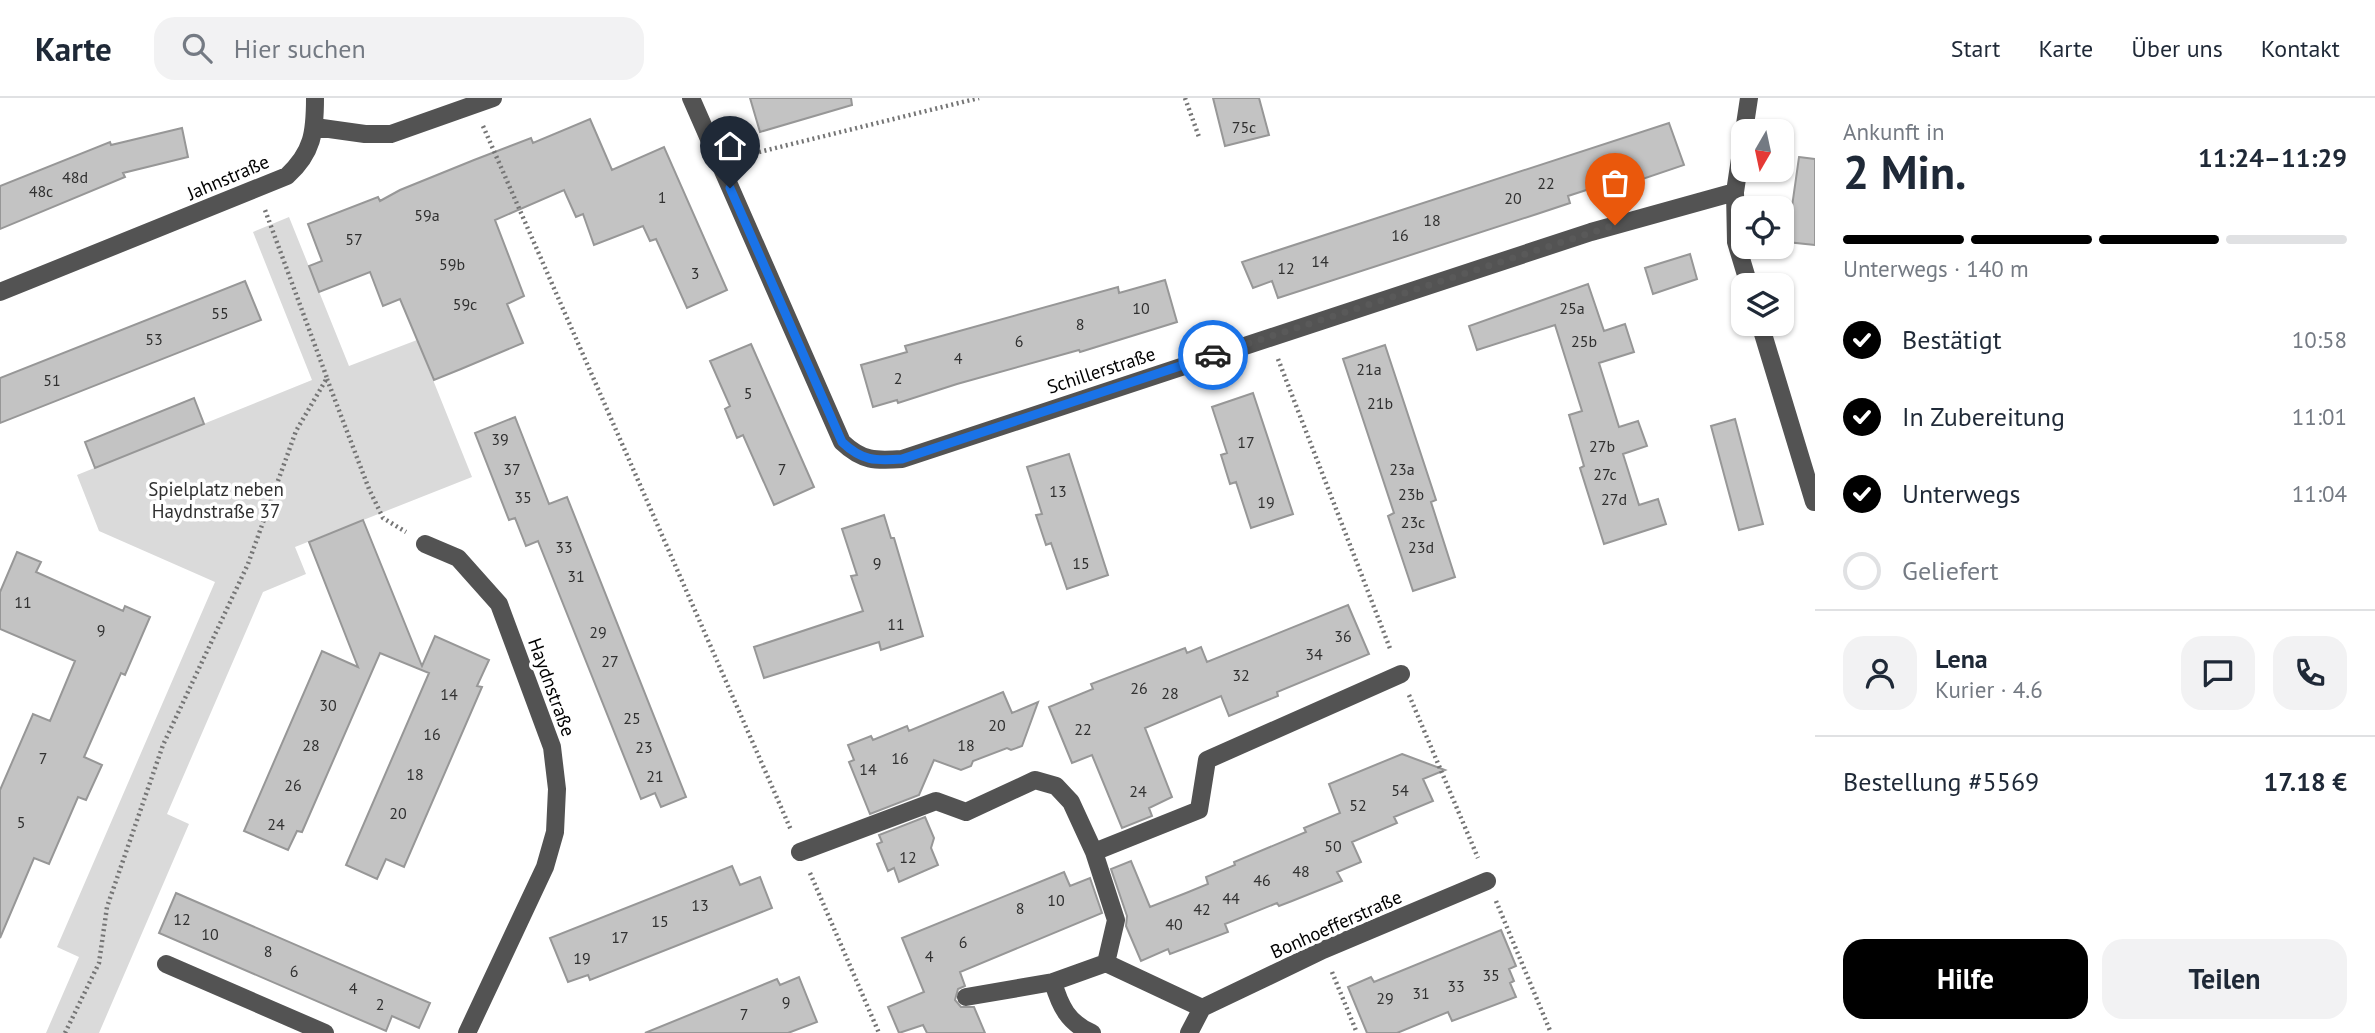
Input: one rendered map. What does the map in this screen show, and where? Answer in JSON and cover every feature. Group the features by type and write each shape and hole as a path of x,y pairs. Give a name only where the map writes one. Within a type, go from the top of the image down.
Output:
{"street":[{"name":"Jahnstraße","path":"0,292 287,176 303,161 315,127 315,98"},
{"path":"315,127 365,134 391,134 493,98"},
{"name":"Schillerstraße","path":"691,98 842,442 855,454 878,461 902,459 1565,240 1735,192"},
{"path":"1746,119 1749,98"},
{"path":"1737,182 1736,242 1745,273"},
{"path":"1764,336 1814,502"},
{"name":"Haydnstraße","path":"425,544 458,558 499,604 552,747 557,789 555,832 545,867 467,1033"},
{"path":"1094,852 1199,810 1206,760 1401,674"},
{"path":"800,852 936,801 966,812 1035,780 1056,786 1071,802 1094,852 1116,920 1106,963"},
{"name":"Bonhoefferstraße","path":"1202,1008 1323,950 1488,881"},
{"path":"966,997 1053,982 1106,963 1202,1008 1189,1033"},
{"path":"166,964 325,1033"},
{"path":"1053,982 1059,1003 1077,1027 1092,1033"}],"path":[{"path":"719,163 979,98"},
{"path":"1185,98 1199,137"},
{"path":"473,105 879,1033"},
{"path":"258,189 327,378 383,518 425,544"},
{"path":"65,1033 99,963 107,907 163,745 248,564 296,431 327,378"},
{"path":"1323,950 1357,1033"}],"green space":[{"name":"Spielplatz neben Haydnstraße 37","path":"289,217 349,366 417,340 472,477 295,547 306,574 263,592 167,814 189,824 99,1033 46,1033 79,957 57,947 215,582 99,531 77,475 312,380 253,232"}],"building":[{"path":"750,98 851,98 852,105 760,132"},
{"path":"1213,98 1259,98 1269,135 1225,146"},
{"path":"590,119 612,170 664,147 727,290 687,308 656,239 650,241 643,226 594,245 583,214 576,217 564,190 495,220 524,296 507,304 523,343 461,369 434,380 400,299 383,306 370,272 319,292 309,266 322,261 308,224 378,197 380,201 474,160 531,138 533,143"},
{"path":"1669,123 1684,165 1616,188 1614,181 1568,196 1570,203 1537,214 1278,298 1272,281 1253,288 1242,262"},
{"path":"182,128 188,157 123,173 125,177 0,229 0,186 110,142 111,145"},
{"path":"1799,157 1815,159 1815,245 1794,243 1793,196"},
{"path":"1690,254 1697,279 1653,294 1645,268"},
{"path":"1165,280 1177,322 898,403 897,400 873,407 861,365 907,352 905,346 1118,287 1119,293"},
{"path":"245,281 261,320 0,423 0,378"},
{"path":"1588,284 1604,331 1625,324 1634,352 1599,363 1619,427 1638,421 1647,446 1623,454 1639,505 1658,499 1666,524 1604,544 1580,468 1584,466 1569,415 1582,411 1555,325 1477,350 1469,326"},
{"path":"751,344 814,487 774,505 743,435 737,438 725,409 730,406 710,361"},
{"path":"1385,345 1436,500 1431,502 1455,577 1413,591 1388,516 1394,513 1343,359"},
{"path":"1253,393 1293,514 1251,528 1236,482 1230,484 1221,455 1227,453 1212,407"},
{"path":"194,398 204,424 95,468 85,442"},
{"path":"515,417 549,504 567,497 686,797 661,807 655,793 641,799 538,541 526,546 515,518 509,520 475,433"},
{"path":"1735,419 1763,524 1739,530 1711,426"},
{"path":"1069,454 1108,575 1067,589 1051,543 1046,545 1036,515 1042,514 1027,467"},
{"path":"884,515 891,538 894,538 923,636 881,650 879,642 764,678 754,647 863,611 851,576 857,575 842,529"},
{"path":"363,520 422,666 435,636 489,660 477,686 482,687 404,867 386,859 377,879 346,865 429,673 380,653 302,832 297,831 288,850 244,831 322,651 358,667 309,542"},
{"path":"17,552 41,562 36,572 123,611 125,606 150,617 125,675 121,673 84,757 102,765 86,800 78,797 49,864 34,858 0,938 0,790 33,714 50,721 75,661 0,629 0,592"},
{"path":"1348,605 1369,654 1277,692 1278,696 1229,716 1221,696 1145,728 1172,797 1149,808 1152,816 1122,828 1092,755 1072,763 1049,707 1093,689 1091,684 1185,648 1187,653 1201,647 1207,662"},
{"path":"1003,692 1012,713 1038,702 1022,746 1011,750 1007,748 973,761 971,766 961,770 934,760 919,795 870,814 849,762 854,760 848,745 871,736 873,740 907,726 909,731"},
{"path":"1402,754 1445,770 1423,779 1433,801 1394,817 1397,823 1352,842 1361,862 1337,872 1342,881 1225,924 1228,932 1170,954 1168,949 1141,961 1126,926 1127,916 1111,869 1131,861 1150,907 1186,893 1208,884 1206,877 1235,865 1234,862 1306,832 1304,828 1340,813 1329,784"},
{"path":"925,817 934,838 931,848 938,865 899,882 894,868 888,871 877,844 882,842 879,835"},
{"path":"732,866 740,885 760,877 772,908 590,980 588,975 568,982 550,938"},
{"path":"1064,872 1070,886 1090,878 1102,913 960,972 965,986 958,989 955,1000 961,1007 974,1007 985,1033 927,1033 923,1025 899,1033 888,1007 924,992 902,938"},
{"path":"176,893 430,1003 419,1028 392,1016 386,1031 159,933"},
{"path":"1501,930 1516,966 1509,969 1514,981 1510,983 1516,997 1452,1021 1448,1012 1397,1033 1367,1033 1348,987 1371,977 1374,982"},
{"path":"799,977 817,1022 788,1033 645,1033 777,979 780,985"}],"way so far":[{"path":"1213,355 1615,225"}],"route":[{"path":"730,188 842,442 855,454 878,461 902,459 1213,355"}]}
